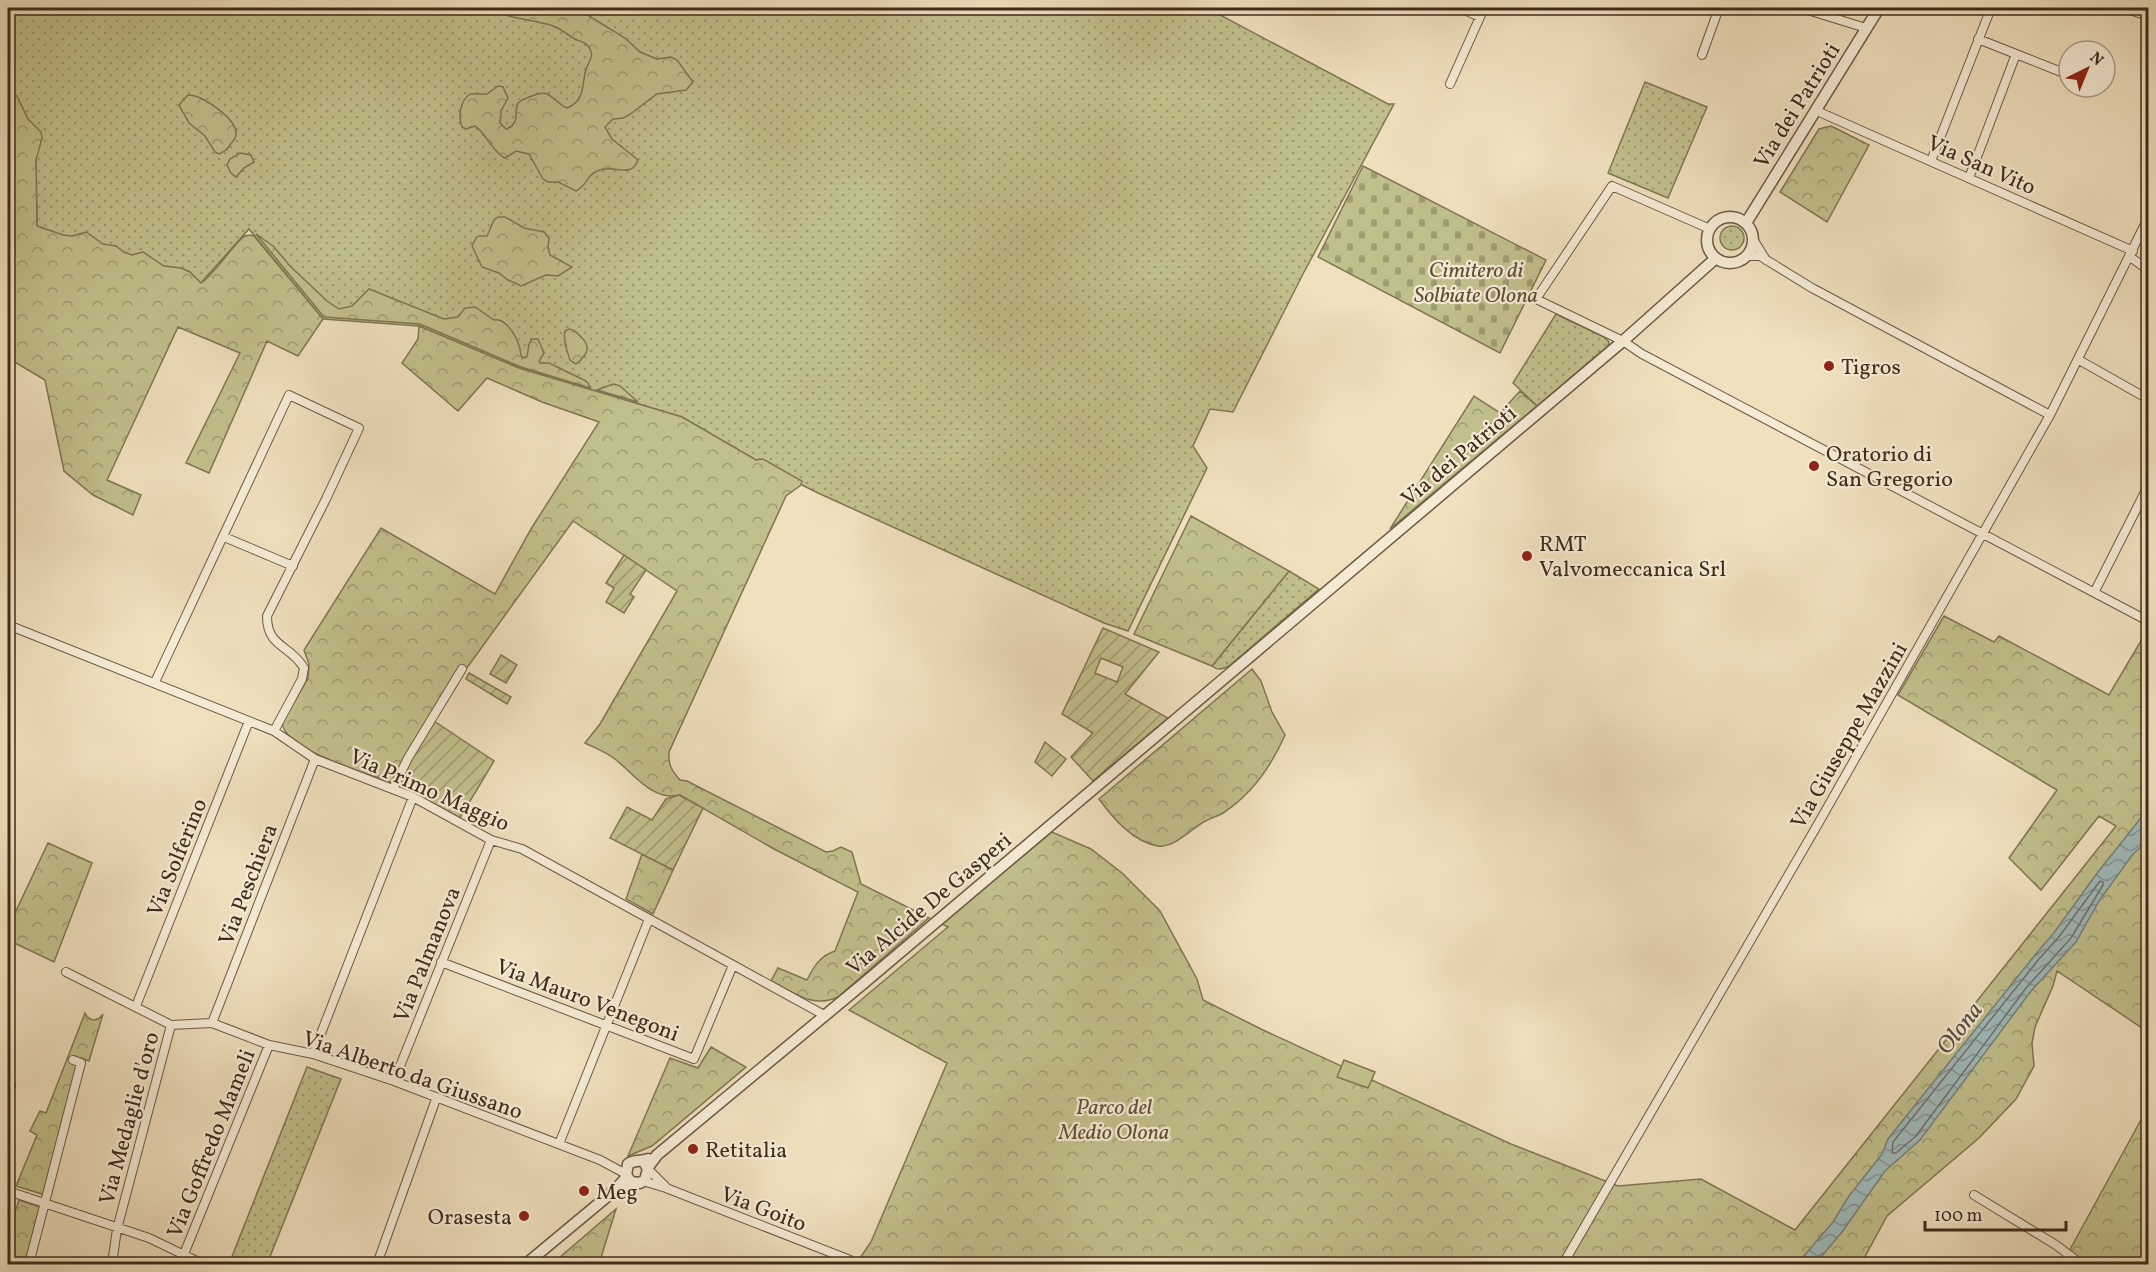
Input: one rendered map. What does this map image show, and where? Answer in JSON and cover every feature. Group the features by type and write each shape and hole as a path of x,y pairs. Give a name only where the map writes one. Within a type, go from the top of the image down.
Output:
{"street":[{"path":"1460,8 1480,17"},
{"path":"1450,84 1484,8"},
{"path":"1702,55 1719,8"},
{"path":"1801,8 1866,28"},
{"name":"Via dei Patrioti","path":"1746,223 1879,8"},
{"path":"1931,161 1991,8"},
{"path":"2124,8 2148,16"},
{"path":"1978,39 2057,70"},
{"path":"1969,178 2016,54"},
{"name":"Via San Vito","path":"1816,111 1969,178 2131,254 2148,270"},
{"path":"1710,229 1612,186 1536,299 1623,341 1641,354 1983,532 2148,621"},
{"path":"1747,256 1752,249 1753,239 1752,231 1746,223 1739,218 1723,218 1714,223 1710,229 1707,244 1716,258 1723,262 1733,263 1747,256 1760,256 1812,288 2050,415"},
{"name":"Via Giuseppe Mazzini","path":"1563,1263 1824,814 2050,415 2148,218"},
{"path":"1753,239 1767,260"},
{"name":"Via dei Patrioti","path":"1223,680 1623,341 1716,258"},
{"path":"2079,360 2148,399"},
{"path":"156,682 289,395 358,428 267,616 267,628 272,639 298,658 304,668 302,679 274,732"},
{"path":"2095,591 2148,486"},
{"path":"224,537 293,566"},
{"name":"Via Primo Maggio","path":"8,625 156,682 249,721 274,732 315,759 413,797 491,840 522,849 824,1015"},
{"path":"393,789 408,758 462,669"},
{"name":"Via Alcide De Gasperi","path":"628,1175 634,1161 646,1166 1223,680"},
{"name":"Via Solferino","path":"136,1006 249,721"},
{"name":"Via Peschiera","path":"212,1023 315,759"},
{"path":"313,1054 413,797"},
{"name":"Via Palmanova","path":"394,1081 491,840"},
{"path":"559,1144 649,919"},
{"name":"Via Mauro Venegoni","path":"441,962 694,1059 733,965"},
{"name":"Via Medaglie d'oro","path":"66,972 171,1025 117,1229 112,1264"},
{"name":"Via Alberto da Giussano","path":"171,1025 212,1023 269,1045 313,1054 394,1081 436,1099 606,1162 628,1175"},
{"name":"Via Goffredo Mameli","path":"184,1254 269,1045"},
{"path":"29,1264 81,1063 73,1060"},
{"path":"377,1264 436,1099"},
{"path":"526,1264 615,1190 628,1175 640,1183 643,1181 648,1175 646,1166"},
{"name":"Via Goito","path":"646,1166 666,1188"},
{"name":"Via Goito","path":"643,1181 852,1262"},
{"path":"8,1191 149,1239 203,1264"},
{"path":"1974,1195 2056,1245 2081,1264"}],"green space":[{"path":"8,8 1207,8 1388,104 1394,104 1303,274 1233,412 1210,409 1193,446 1207,468 1128,631 1104,623 818,493 776,472 682,417 519,368 419,326 323,319 249,229 199,285 37,226 36,160 8,107"},
{"path":"490,8 576,8 625,38 640,52 657,59 671,57 677,60 693,82 686,90 657,94 629,115 613,119 605,127 612,139 638,160 632,168 599,170 576,191 558,182 548,182 543,179 529,154 516,151 505,158 475,126 466,129 462,127 460,114 462,105 470,94 487,94 498,86 503,87 508,98 501,111 500,123 506,129 515,122 518,103 530,96 544,93 567,108 577,102 581,94 591,52 586,44 556,27 505,15"},
{"path":"1645,82 1707,107 1668,198 1608,173"},
{"path":"8,91 17,96 28,119 41,132 42,138 36,160 37,226 63,235 72,236 86,232 103,244 116,246 124,252 132,255 143,252 164,266 181,268 190,272 201,283 241,239 251,235 323,319 298,356 267,341 209,473 186,463 240,353 178,327 107,480 141,495 133,515 93,495 64,471 45,380 8,358"},
{"path":"188,95 201,99 216,108 234,126 235,137 228,148 219,154 215,152 205,136 189,123 179,105"},
{"path":"1831,126 1869,145 1827,222 1780,192 1819,129"},
{"path":"240,153 251,155 254,162 236,177 227,165 230,159"},
{"name":"Cimitero di Solbiate Olona","path":"1363,166 1546,260 1500,353 1318,257"},
{"path":"498,217 505,217 524,228 544,232 549,238 550,255 572,267 558,276 546,275 521,286 499,273 482,267 472,246 479,236 487,236 494,220"},
{"path":"1732,226 1741,229 1744,238 1741,247 1732,250 1723,247 1720,238 1723,229"},
{"path":"256,234 273,246 291,267 327,301 339,309 352,306 369,289 444,319 458,317 465,308 475,307 508,327 516,338 523,358 527,357 532,339 538,339 544,353 540,363 549,363 584,380 590,388 521,367 420,324 324,317"},
{"path":"1556,314 1604,337 1609,342 1608,346 1537,406 1513,383"},
{"path":"419,326 519,368 682,417 756,460 763,459 802,481 801,485 786,496 669,752 669,761 680,780 687,781 826,852 841,847 852,852 861,884 929,918 838,997 820,1001 811,1000 771,981 778,968 807,980 818,962 835,951 858,892 774,849 680,795 670,796 652,790 612,757 585,743 600,724 677,591 573,521 448,694 393,783 312,752 297,743 287,733 282,723 308,678 309,664 304,650 381,528 495,594 531,529 599,422 542,402 487,378 458,411 402,363 418,339"},
{"path":"569,329 577,333 587,345 585,355 576,364 570,360 566,346 565,331"},
{"path":"613,384 620,386 638,402 597,390"},
{"path":"1520,391 1537,406 1390,529 1474,396 1500,413"},
{"path":"1191,516 1289,571 1212,666 1134,634"},
{"path":"624,555 646,570 630,594 634,597 624,613 606,602 614,588 606,583"},
{"path":"1289,571 1319,589 1229,666 1216,669 1212,666"},
{"name":"Parco del Medio Olona","path":"1944,616 1994,642 1999,636 2109,695 2148,629 2148,1032 2057,971 2035,1027 2032,1043 2034,1066 2016,1099 1979,1138 1887,1216 1861,1264 874,1264 860,1258 871,1242 947,1063 849,1010 948,927 940,923 1052,832 1091,849 1122,873 1160,911 1197,979 1203,1000 1511,1144 1618,1186 1701,1179 1795,1230 2116,826 2099,816 2041,890 2009,858 2057,790 1898,695"},
{"path":"1103,628 1159,652 1125,694 1168,718 1093,781 1071,757 1093,733 1062,714","holes":["1101,658 1123,667 1117,682 1095,673"]},
{"path":"501,655 517,665 506,683 490,674"},
{"path":"1252,669 1261,681 1272,712 1285,735 1260,779 1233,806 1202,823 1182,838 1164,846 1140,840 1117,821 1099,799"},
{"path":"469,673 511,697 507,704 466,679"},
{"path":"434,721 494,761 460,818 398,785 410,758"},
{"path":"1045,742 1066,759 1052,776 1035,762"},
{"path":"679,795 703,808 673,870 610,838 627,807 652,820 666,799"},
{"path":"48,843 92,863 54,962 8,940 8,928"},
{"path":"642,854 673,870 653,914 626,899"},
{"path":"85,1013 94,1020 103,1014 89,1061 81,1058 45,1195 16,1186 37,1135 30,1131 40,1111 46,1113"},
{"path":"711,1047 746,1067 652,1146 628,1156 670,1058 698,1068"},
{"path":"1344,1060 1375,1072 1368,1088 1337,1077"},
{"path":"307,1067 341,1079 267,1264 229,1264"},
{"path":"2148,1107 2148,1264 2062,1264 2073,1244"},
{"path":"19,1200 40,1207 27,1264 8,1264 8,1233"},
{"path":"616,1209 599,1264 552,1264"}],"water":[{"path":"2148,809 2148,841 2133,854 2099,901 2076,942 2031,991 1920,1140 1885,1171 1842,1232 1815,1264 1797,1264 1833,1222 1849,1196 1882,1154 1888,1139 2053,934"}],"place":[{"name":"Tigros","path":"1829,366"},
{"name":"Oratorio di San Gregorio","path":"1814,466"},
{"name":"RMT Valvomeccanica Srl","path":"1527,556"},
{"name":"Retitalia","path":"693,1149"},
{"name":"Meg","path":"584,1191"},
{"name":"Orasesta","path":"524,1216"}],"water label":[{"name":"Olona","path":"1959,1028"}]}
